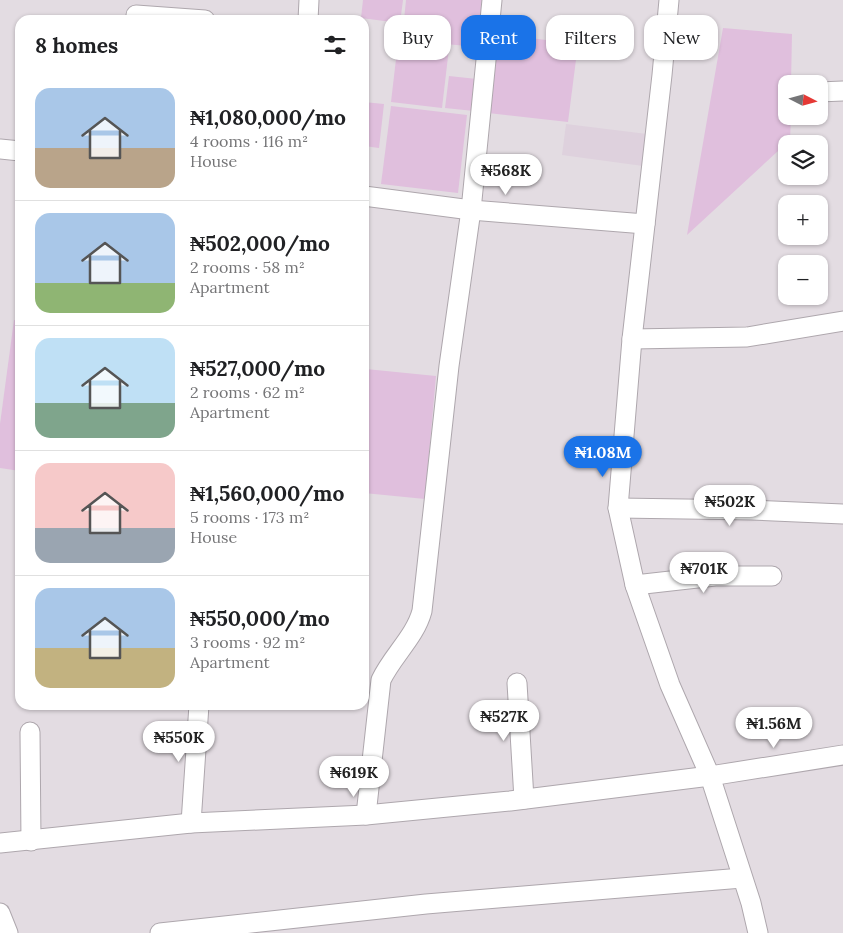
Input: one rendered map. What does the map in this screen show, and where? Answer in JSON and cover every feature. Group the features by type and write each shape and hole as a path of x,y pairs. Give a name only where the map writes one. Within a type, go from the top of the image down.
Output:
{"street":[{"path":"308,0 308,15"},
{"path":"366,815 381,680 386,669 418,625 422,611 449,366 471,210 492,0"},
{"path":"669,0 632,339 618,508 635,585 670,685 710,776 751,903 758,933"},
{"path":"136,12 162,15"},
{"path":"828,92 843,91"},
{"path":"0,149 15,150"},
{"path":"369,197 471,210 645,224"},
{"path":"632,339 747,337 843,321"},
{"path":"618,508 752,510 843,514"},
{"path":"635,585 714,576 772,576"},
{"path":"517,683 524,799"},
{"path":"191,823 199,710"},
{"path":"30,732 31,840"},
{"path":"0,843 191,823 366,815 524,799 710,776 843,755"},
{"path":"160,933 426,904 742,878"},
{"path":"0,913 8,933"}],"shaded area":[{"path":"363,0 403,0 401,15 384,15 384,21 369,19 369,15 361,15"},
{"path":"406,0 482,0 481,15 461,15 461,45 451,45 451,15 404,15"},
{"path":"723,28 792,34 791,75 778,75 778,125 791,125 790,135 778,135 778,151 687,235 718,60"},
{"path":"536,39 546,40 546,60 576,60 568,122 488,113 494,60 536,60"},
{"path":"396,60 448,60 442,108 391,102"},
{"path":"449,76 477,79 474,111 445,108"},
{"path":"369,102 384,104 379,148 369,147"},
{"path":"391,106 467,115 458,193 381,184"},
{"path":"566,124 647,134 643,166 562,155"},
{"path":"14,320 15,470 0,468 0,424"},
{"path":"369,369 436,376 425,499 369,493"}]}
